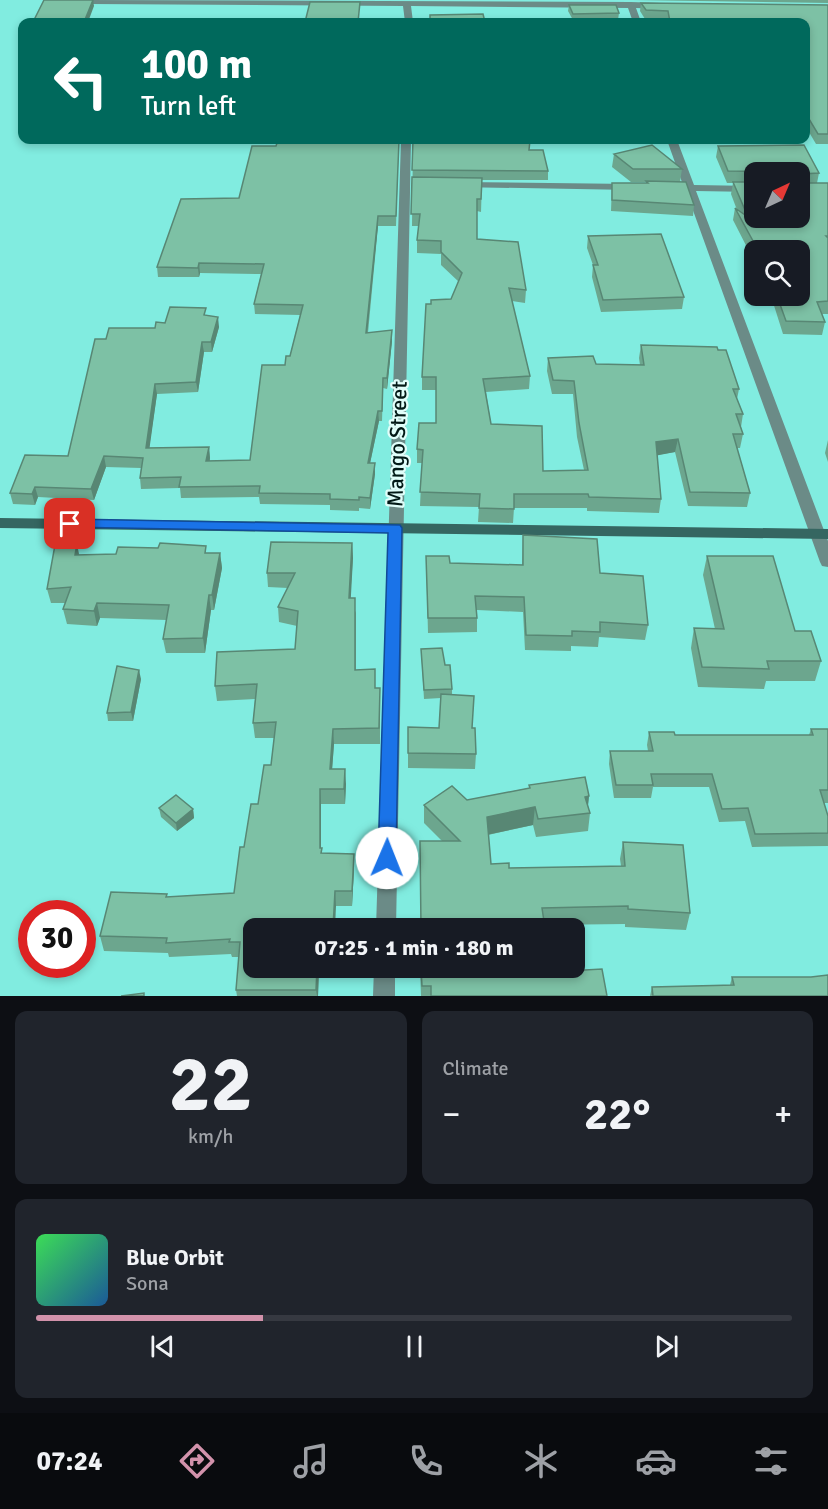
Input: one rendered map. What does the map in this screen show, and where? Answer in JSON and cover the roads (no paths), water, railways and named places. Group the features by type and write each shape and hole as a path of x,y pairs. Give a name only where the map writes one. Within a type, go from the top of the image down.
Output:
{"main road":[{"path":"0,523 823,534"}],"street":[{"path":"90,1 666,6"},
{"path":"406,2 408,18"},
{"path":"631,5 636,18"},
{"name":"Mango Street","path":"386,918 395,528 411,184 406,144"},
{"path":"674,144 823,534 828,562"},
{"path":"452,185 644,187"},
{"path":"667,188 744,189"},
{"path":"384,996 385,978"}]}
